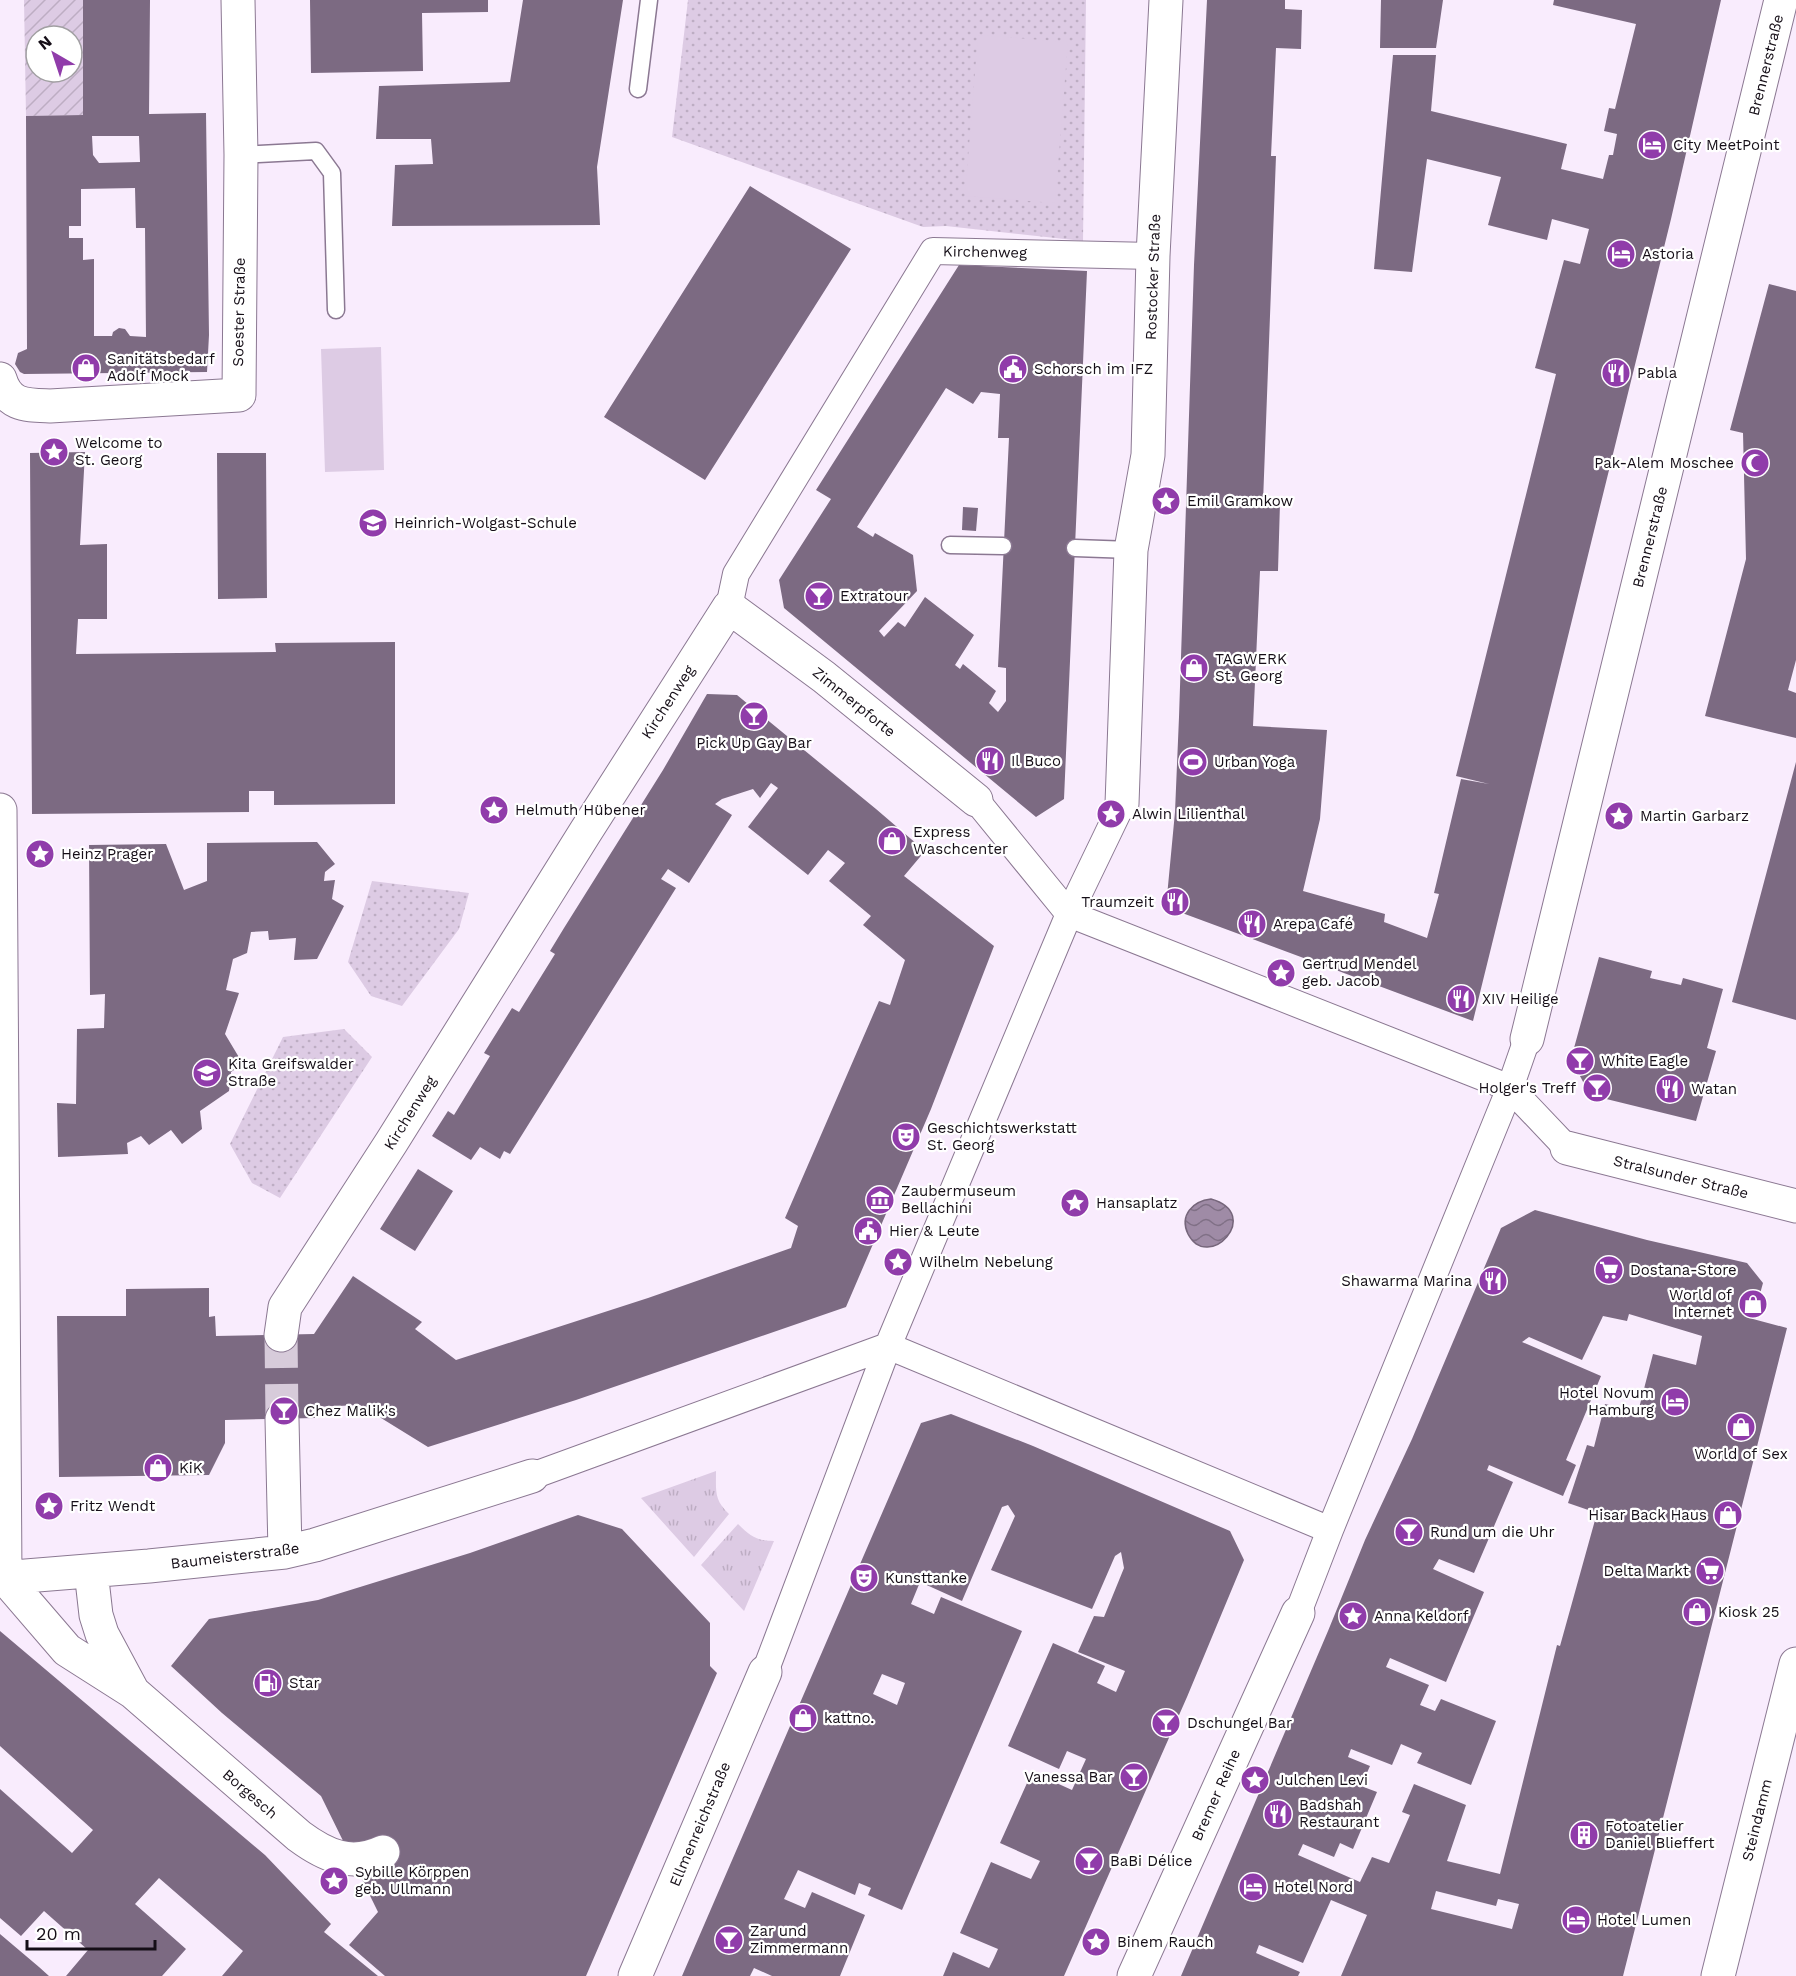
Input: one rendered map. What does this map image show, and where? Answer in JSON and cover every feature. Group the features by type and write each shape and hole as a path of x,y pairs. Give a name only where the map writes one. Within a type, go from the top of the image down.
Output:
{"street":[{"name":"Soester Straße","path":"5,389 22,404 50,406 239,395 241,154 238,0"},
{"name":"Rostocker Straße","path":"1122,804 1131,550 1148,455 1153,256 1166,0"},
{"name":"Brennerstraße","path":"1527,1039 1782,0"},
{"name":"Kirchenweg","path":"281,1335 285,1307 729,607 736,574 933,251 1153,256"},
{"name":"Zimmerpforte","path":"729,607 824,677 976,800"},
{"path":"976,800 1069,914 1510,1088 1567,1148"},
{"path":"765,1672 888,1346 1069,914 1122,804"},
{"path":"0,810 2,1578"},
{"path":"1298,1613 1510,1088 1527,1039"},
{"name":"Stralsunder Straße","path":"1567,1148 1796,1206"},
{"path":"532,1476 888,1346 1330,1530"},
{"path":"282,1419 285,1552"},
{"name":"Baumeisterstraße","path":"2,1578 285,1552 315,1545 532,1476"},
{"name":"Borgesch","path":"91,1571 96,1615 102,1634 133,1692"},
{"name":"Borgesch","path":"2,1578 67,1650 133,1692 313,1847 335,1856 356,1860 370,1858 384,1852"},
{"name":"Bremer Reihe","path":"1134,1976 1298,1613"},
{"name":"Steindamm","path":"1718,1976 1796,1664"},
{"name":"Ellmenreichstraße","path":"635,1976 765,1672"}],"lane":[{"path":"638,89 649,0"},
{"path":"241,154 316,151 332,173 336,310"},
{"path":"950,545 1003,546"},
{"path":"1075,548 1131,550"}],"green space":[{"path":"24,0 83,0 83,24 24,24"},
{"path":"688,0 1086,0 1083,241 946,226 923,227 672,137"},
{"path":"978,35 1068,42 1055,203 965,196"},
{"path":"25,84 83,84 83,115 26,116"},
{"path":"381,347 384,470 325,472 321,349"},
{"path":"372,881 469,893 459,929 402,1006 371,996 348,962"},
{"path":"344,1029 372,1057 280,1198 252,1183 230,1144 283,1037"},
{"path":"716,1471 718,1500 729,1514 694,1557 641,1498"},
{"path":"738,1524 754,1537 774,1541 744,1611 701,1565"}],"water":[{"path":"1211,1199 1226,1206 1233,1216 1232,1227 1227,1237 1218,1244 1207,1247 1197,1244 1188,1234 1185,1221 1193,1206"}],"building":[{"path":"83,0 150,0 149,114 206,113 209,335 207,372 24,374 20,372 15,364 18,353 27,349 26,116 83,115","holes":["92,136 139,136 140,162 99,163 93,155","135,188 136,228 145,228 146,337 130,336 125,329 119,328 113,332 112,336 94,336 94,259 83,260 83,238 69,238 69,226 81,226 81,189"]},
{"path":"310,0 488,0 488,12 422,13 423,71 311,73"},
{"path":"523,0 623,0 597,167 600,225 392,226 395,165 433,164 431,139 376,139 379,86 510,82"},
{"path":"1207,0 1285,0 1285,9 1302,10 1301,49 1276,48 1271,156 1276,156 1263,502 1280,503 1278,571 1260,571 1253,726 1327,730 1320,819 1303,891 1385,914 1384,922 1427,938 1439,894 1434,893 1461,779 1489,784 1456,776 1556,374 1535,368 1564,260 1580,264 1589,229 1552,219 1547,240 1488,225 1501,177 1427,159 1412,272 1374,269 1393,55 1436,55 1431,111 1567,144 1561,169 1603,179 1609,155 1613,155 1617,134 1604,131 1609,108 1615,109 1636,24 1553,5 1554,0 1721,0 1671,219 1473,1021 1166,907 1175,812 1194,265"},
{"path":"1381,0 1443,0 1436,48 1380,48"},
{"path":"750,186 851,249 705,480 604,417"},
{"path":"959,265 1087,271 1064,799 1036,817 784,608 779,580 831,499 816,490","holes":["946,388 973,404 981,392 1000,394 998,438 1009,438 998,667 1006,668 1006,701 998,712 989,703 996,691 963,664 960,669 955,665 974,635 925,597 905,627 898,622 884,637 879,631 917,591 913,555 875,533 873,537 857,527"]},
{"path":"1769,284 1796,291 1796,660 1788,690 1796,693 1796,738 1705,716 1746,559 1743,433 1730,430"},
{"path":"85,452 80,545 107,544 107,619 78,619 76,654 276,652 275,643 395,642 395,804 274,805 274,791 249,791 249,812 32,814 30,453"},
{"path":"217,453 266,453 267,598 218,599"},
{"path":"963,507 978,508 976,531 962,530"},
{"path":"707,694 737,695 925,851 904,876 994,946 931,1109 846,1307 576,1400 428,1447 360,1405 315,1407 315,1418 225,1420 225,1443 209,1475 59,1477 57,1316 126,1316 126,1289 209,1288 209,1317 215,1316 216,1336 314,1334 353,1276 422,1322 415,1329 456,1360 648,1298 791,1248 798,1226 785,1218 879,1001 890,1005 905,960 863,925 871,916 829,881 845,863 828,850 808,875 748,827 778,788 771,783 760,798 753,789 722,799 715,804 732,815 689,883 668,869 661,879 676,888 510,1154 504,1151 500,1159 480,1147 471,1160 432,1136 448,1111 454,1115 490,1056 484,1053 512,1008 519,1012 555,954 550,951 663,770"},
{"path":"1796,762 1796,1020 1732,1002"},
{"path":"317,842 335,864 325,872 324,881 335,880 332,899 344,906 317,959 294,960 296,938 269,940 268,931 251,932 247,953 233,959 226,990 239,993 225,1034 243,1064 231,1072 229,1091 200,1111 202,1129 182,1144 171,1130 149,1145 141,1136 127,1143 128,1154 58,1157 57,1103 76,1104 77,1029 104,1028 105,994 90,995 89,845 166,844 184,890 207,881 207,843"},
{"path":"1599,957 1652,971 1650,978 1681,985 1683,978 1723,989 1707,1048 1716,1051 1696,1121 1590,1095 1571,1059"},
{"path":"418,1169 453,1191 415,1251 380,1229"},
{"path":"1535,1210 1647,1240 1747,1263 1763,1283 1753,1319 1787,1328 1623,1976 1341,1976 1367,1915 1331,1900 1303,1963 1259,1945 1256,1953 1300,1972 1298,1976 1181,1976 1365,1540 1412,1439 1501,1228","holes":["1629,1314 1702,1336 1696,1365 1653,1354 1638,1412 1605,1404 1594,1447 1587,1445 1568,1503 1597,1513 1560,1646 1557,1645 1500,1874 1447,1861 1466,1805 1414,1784 1402,1812 1410,1815 1389,1863 1372,1857 1360,1882 1298,1855 1303,1844 1334,1857 1340,1843 1353,1849 1377,1792 1361,1786 1370,1766 1348,1757 1351,1749 1392,1765 1401,1744 1422,1753 1417,1763 1471,1785 1496,1721 1441,1699 1435,1711 1420,1705 1429,1685 1386,1667 1390,1658 1446,1682 1484,1592 1433,1569 1439,1559 1474,1573 1513,1482 1487,1470 1489,1465 1563,1496 1576,1465 1566,1460 1601,1376 1522,1342 1529,1337 1582,1360 1603,1316 1627,1321","1436,1891 1496,1906 1498,1899 1519,1904 1512,1929 1431,1909"]},
{"path":"951,1414 1033,1446 1230,1531 1244,1560 1187,1697 1064,1976 943,1976 953,1952 989,1968 998,1949 960,1933 991,1862 1031,1879 1040,1861 1000,1843 1032,1772 1072,1790 1086,1759 1067,1751 1059,1769 1008,1746 1053,1643 1105,1666 1097,1683 1116,1692 1125,1671 1078,1652 1094,1616 1104,1617 1124,1568 1121,1552 1115,1556 1092,1609 991,1570 1015,1516 1008,1505 1002,1507 962,1601 920,1582 911,1604 934,1614 941,1597 1022,1631 902,1910 868,1895 871,1888 859,1883 855,1895 798,1870 784,1899 805,1908 812,1892 865,1915 840,1976 772,1976 754,1968 750,1976 682,1976 921,1423","holes":["882,1674 905,1683 897,1705 873,1694"]},
{"path":"578,1515 622,1529 710,1623 710,1666 717,1673 586,1976 385,1976 349,1945 378,1912 321,1796 222,1713 171,1666 209,1619 318,1600 470,1553"},
{"path":"0,1631 265,1855 331,1924 324,1932 378,1976 222,1976 243,1951 159,1878 135,1904 186,1949 162,1976 66,1976 88,1950 44,1911 21,1936 0,1918 0,1789 72,1853 93,1830 0,1746"},
{"path":"0,1934 39,1967 49,1976 0,1976"}],"tunnel":[{"path":"281,1335 282,1419"}],"place":[{"name":"City MeetPoint","path":"1652,145"},
{"name":"Astoria","path":"1621,254"},
{"name":"Sanitätsbedarf Adolf Mock","path":"86,368"},
{"name":"Schorsch im IFZ","path":"1013,369"},
{"name":"Pabla","path":"1616,373"},
{"name":"Welcome to St. Georg","path":"54,452"},
{"name":"Pak-Alem Moschee","path":"1755,463"},
{"name":"Emil Gramkow","path":"1166,501"},
{"name":"Heinrich-Wolgast-Schule","path":"373,523"},
{"name":"Extratour","path":"819,596"},
{"name":"TAGWERK St. Georg","path":"1194,668"},
{"name":"Pick Up Gay Bar","path":"754,716"},
{"name":"Il Buco","path":"990,761"},
{"name":"Urban Yoga","path":"1193,762"},
{"name":"Helmuth Hübener","path":"494,810"},
{"name":"Alwin Lilienthal","path":"1111,814"},
{"name":"Martin Garbarz","path":"1619,816"},
{"name":"Express Waschcenter","path":"892,841"},
{"name":"Heinz Prager","path":"40,854"},
{"name":"Traumzeit","path":"1175,902"},
{"name":"Arepa Café","path":"1252,924"},
{"name":"Gertrud Mendel geb. Jacob","path":"1281,973"},
{"name":"XIV Heilige","path":"1461,999"},
{"name":"White Eagle","path":"1580,1061"},
{"name":"Kita Greifswalder Straße","path":"207,1073"},
{"name":"Holger's Treff","path":"1597,1088"},
{"name":"Watan","path":"1670,1089"},
{"name":"Geschichtswerkstatt St. Georg","path":"906,1137"},
{"name":"Zaubermuseum Bellachini","path":"880,1200"},
{"name":"Hansaplatz","path":"1075,1203"},
{"name":"Hier & Leute","path":"868,1231"},
{"name":"Wilhelm Nebelung","path":"898,1262"},
{"name":"Dostana-Store","path":"1609,1270"},
{"name":"Shawarma Marina","path":"1493,1281"},
{"name":"World of Internet","path":"1753,1304"},
{"name":"Hotel Novum Hamburg","path":"1675,1402"},
{"name":"Chez Malik's","path":"284,1411"},
{"name":"World of Sex","path":"1741,1427"},
{"name":"KiK","path":"158,1468"},
{"name":"Fritz Wendt","path":"49,1506"},
{"name":"Hisar Back Haus","path":"1728,1515"},
{"name":"Rund um die Uhr","path":"1409,1532"},
{"name":"Delta Markt","path":"1710,1571"},
{"name":"Kunsttanke","path":"864,1578"},
{"name":"Kiosk 25","path":"1697,1612"},
{"name":"Anna Keldorf","path":"1353,1616"},
{"name":"Star","path":"268,1683"},
{"name":"kattno.","path":"803,1718"},
{"name":"Dschungel Bar","path":"1166,1723"},
{"name":"Vanessa Bar","path":"1134,1777"},
{"name":"Julchen Levi","path":"1255,1780"},
{"name":"Badshah Restaurant","path":"1278,1814"},
{"name":"Fotoatelier Daniel Blieffert","path":"1584,1835"},
{"name":"BaBi Délice","path":"1089,1861"},
{"name":"Sybille Körppen geb. Ullmann","path":"334,1881"},
{"name":"Hotel Nord","path":"1253,1887"},
{"name":"Hotel Lumen","path":"1576,1920"},
{"name":"Zar und Zimmermann","path":"729,1940"},
{"name":"Binem Rauch","path":"1096,1942"}]}
